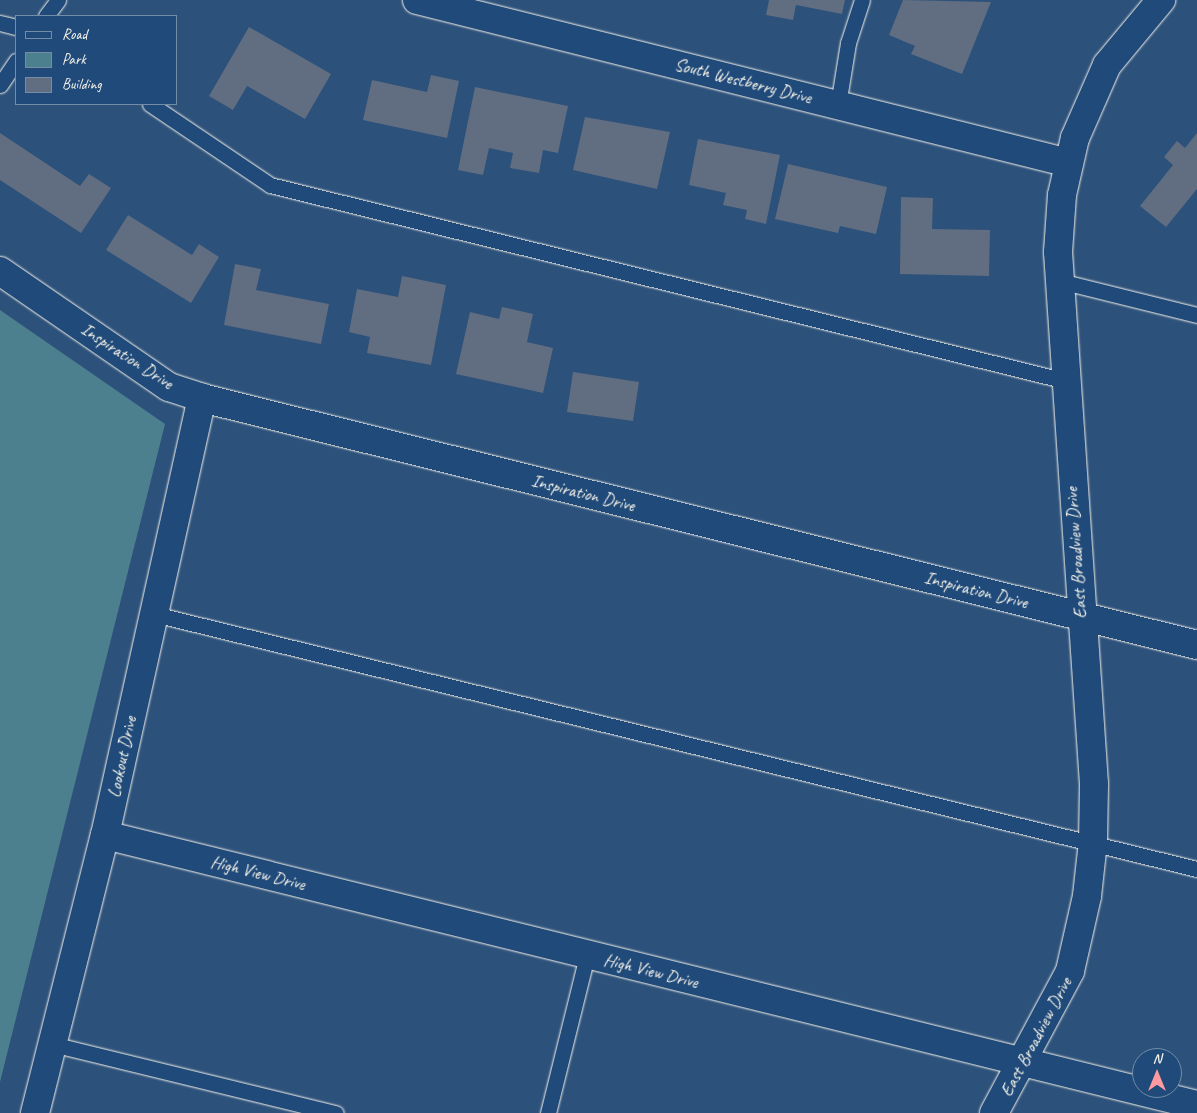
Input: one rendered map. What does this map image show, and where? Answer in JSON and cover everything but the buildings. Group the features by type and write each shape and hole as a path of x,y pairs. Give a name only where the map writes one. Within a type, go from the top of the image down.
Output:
{"street":[{"name":"South Westberry Drive","path":"417,0 1069,162"},
{"name":"East Broadview Drive","path":"994,1113 1025,1063 1070,971 1087,896 1093,842 1094,784 1080,616 1060,281 1062,195 1069,162 1089,101 1108,65 1161,0"},
{"name":"Inspiration Drive","path":"0,272 170,387 202,398 1197,645"},
{"name":"Lookout Drive","path":"35,1113 105,835 202,398"},
{"name":"High View Drive","path":"105,835 1197,1105"}],"lane":[{"path":"47,15 58,0"},
{"path":"838,105 848,43 862,0"},
{"path":"0,23 15,27"},
{"path":"0,85 15,62"},
{"path":"151,105 270,185 1066,381"},
{"path":"1060,281 1197,315"},
{"path":"154,614 1093,842 1197,869"},
{"path":"548,1113 588,955"},
{"path":"52,1044 336,1113"}],"green space":[{"path":"0,310 165,424 0,1082"}]}
